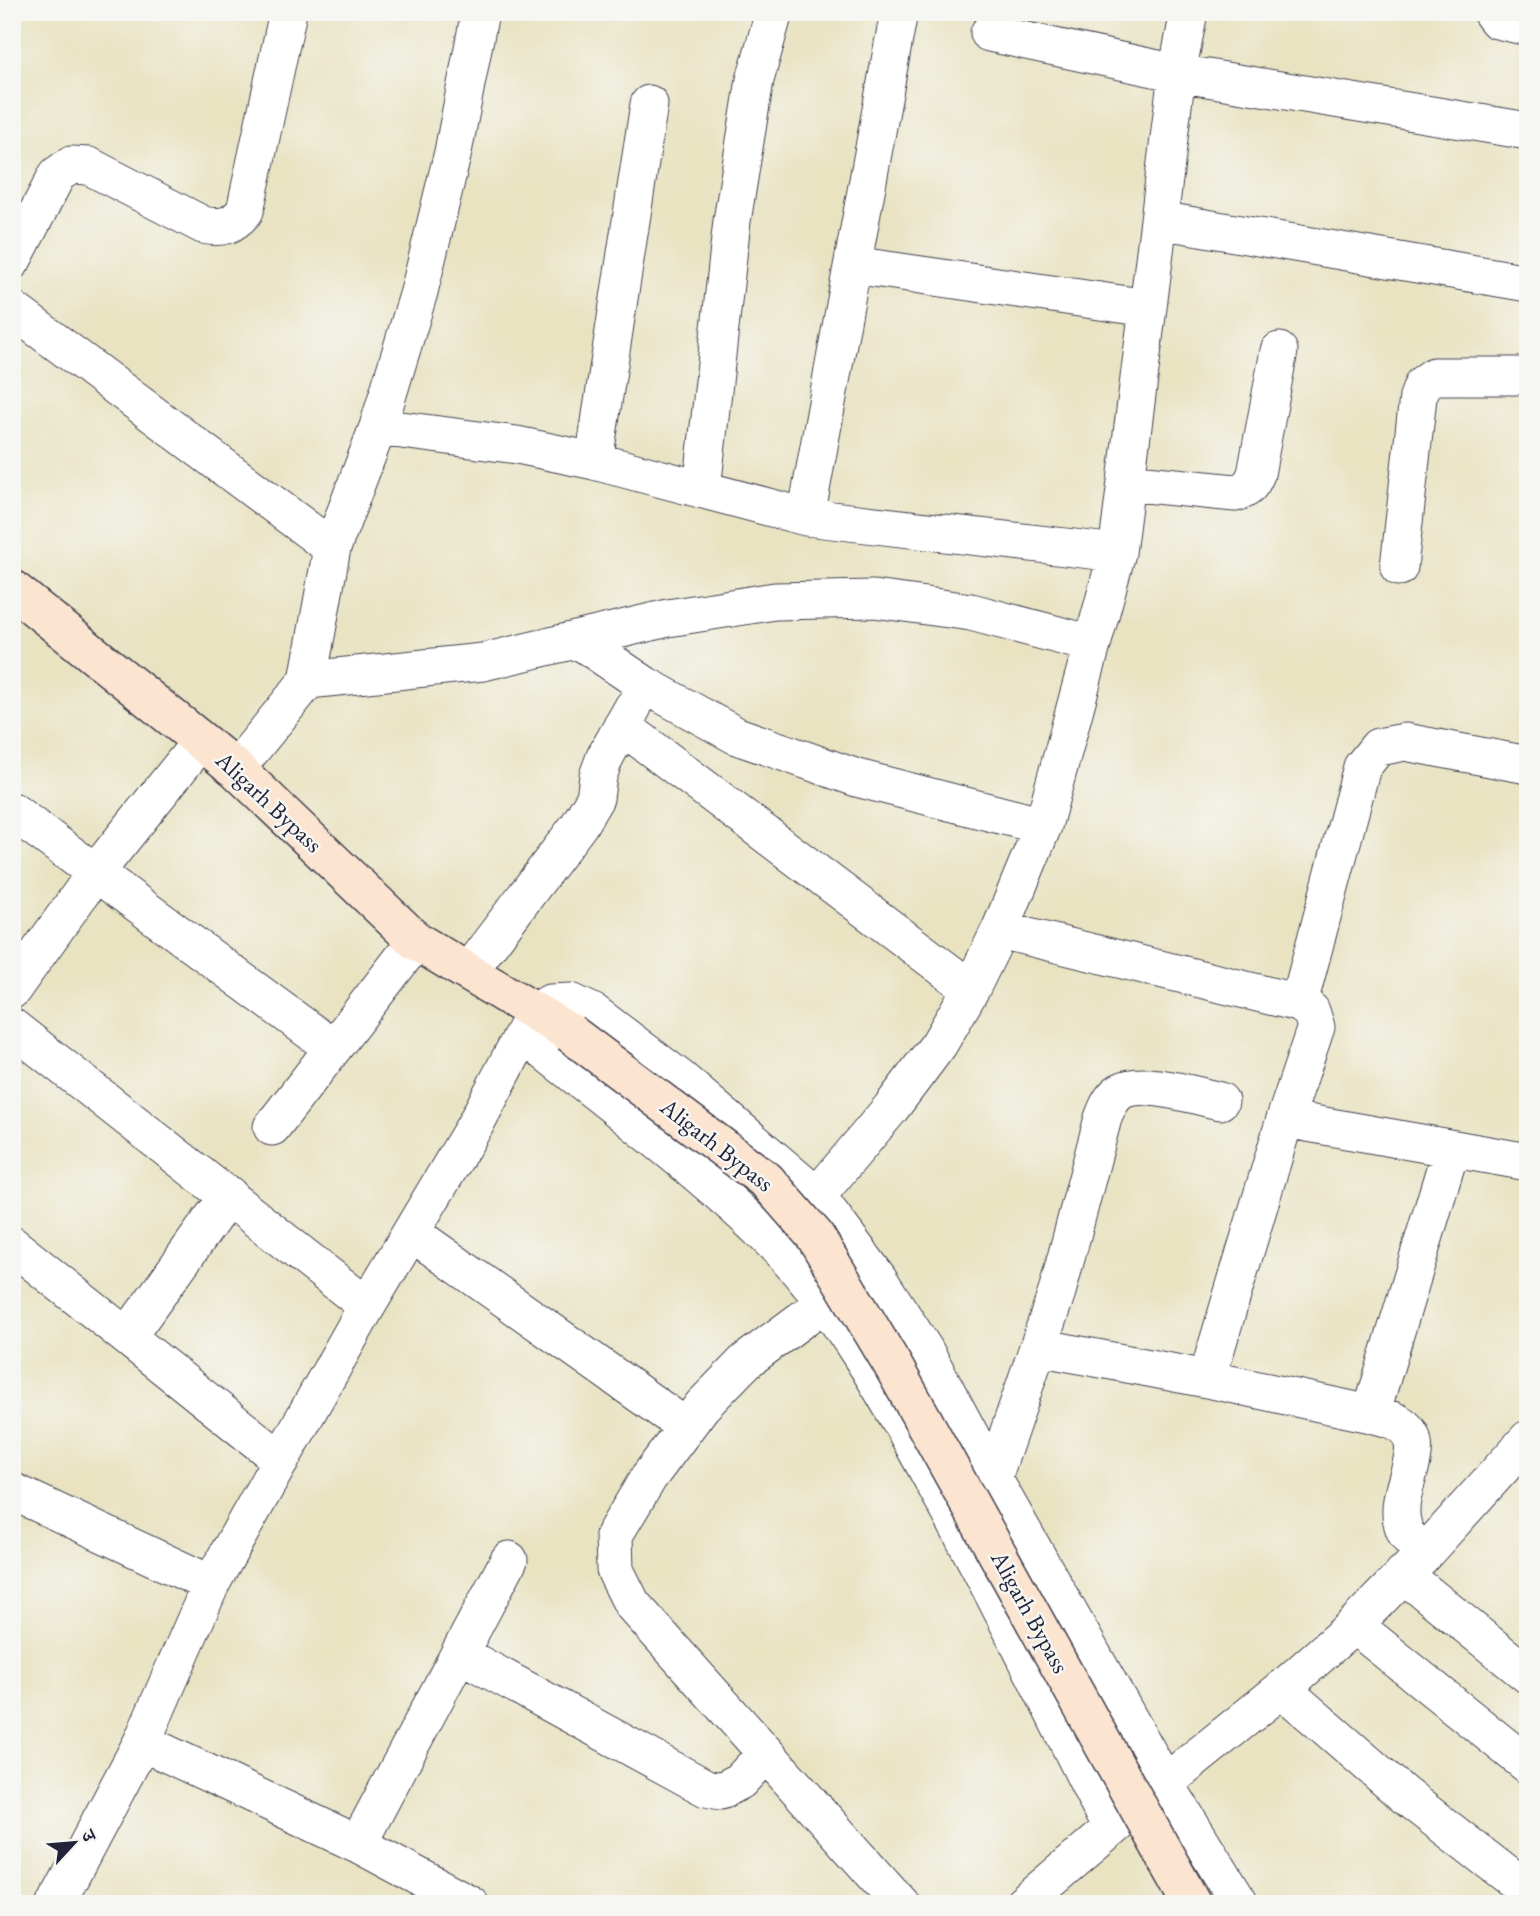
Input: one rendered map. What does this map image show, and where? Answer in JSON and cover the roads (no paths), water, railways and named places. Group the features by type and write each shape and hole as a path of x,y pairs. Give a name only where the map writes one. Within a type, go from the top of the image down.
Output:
{"main road":[{"name":"Aligarh Bypass","path":"12,589 236,769 416,941 468,972 529,1024 570,1033 767,1181 815,1236 892,1364 1192,1904"}],"street":[{"path":"12,261 57,175 71,165 89,166 203,225 218,229 234,224 245,211 288,12"},
{"path":"236,769 308,680 332,548 378,427 422,279 453,152 480,12"},
{"path":"702,489 732,221 755,80 774,12"},
{"path":"806,517 899,12"},
{"path":"817,1196 891,1108 939,1044 971,989 1000,930 1043,826 1117,553 1177,73 1189,12"},
{"path":"1491,12 1497,20 1528,27"},
{"path":"989,33 1177,73 1528,131"},
{"path":"594,461 649,104"},
{"path":"1159,220 1528,283"},
{"path":"853,265 1148,308"},
{"path":"12,309 332,548"},
{"path":"1126,482 1235,493 1245,491 1256,474 1279,351"},
{"path":"1399,568 1418,397 1423,384 1434,376 1528,376"},
{"path":"378,427 517,444 594,461 806,517 1117,553"},
{"path":"308,680 483,663 668,618 775,601 874,599 971,612 1092,644"},
{"path":"580,641 645,685 737,736 857,778 1043,826"},
{"path":"468,972 579,825 596,798 598,776 605,757 645,685"},
{"path":"622,726 971,989"},
{"path":"12,990 96,872 201,741"},
{"path":"1299,1003 1363,766 1378,747 1405,742 1528,765"},
{"path":"12,811 333,1048"},
{"path":"1000,930 1299,1003 1311,1011 1316,1027 1285,1119 1207,1379"},
{"path":"272,1127 416,941"},
{"path":"56,1904 142,1742 211,1584 367,1306 475,1125 529,1024 550,1003 571,1002 594,1013 682,1080 817,1196 878,1278 924,1349 993,1478 1165,1783 1240,1904"},
{"path":"529,1024 776,1245 824,1303 899,1419 984,1573 1111,1829"},
{"path":"12,1027 367,1306"},
{"path":"993,1478 1057,1292 1102,1118 1110,1100 1122,1090 1139,1087 1220,1101"},
{"path":"1285,1119 1528,1162"},
{"path":"1371,1414 1451,1149"},
{"path":"127,1337 229,1195"},
{"path":"412,1233 686,1427"},
{"path":"12,1245 281,1460"},
{"path":"824,1303 746,1361 702,1406 649,1477 614,1535 615,1570 632,1604 901,1904"},
{"path":"1038,1347 1371,1414 1396,1422 1408,1430 1415,1445 1401,1496 1400,1513 1414,1564 1528,1675"},
{"path":"1023,1904 1165,1783 1282,1689 1354,1625 1414,1564 1528,1439"},
{"path":"13,1492 211,1584"},
{"path":"358,1844 509,1560"},
{"path":"1354,1625 1528,1765"},
{"path":"460,1654 706,1788 721,1791 730,1786 740,1780 766,1753"},
{"path":"1282,1689 1404,1794 1528,1891"},
{"path":"142,1742 358,1844 470,1904"}]}
